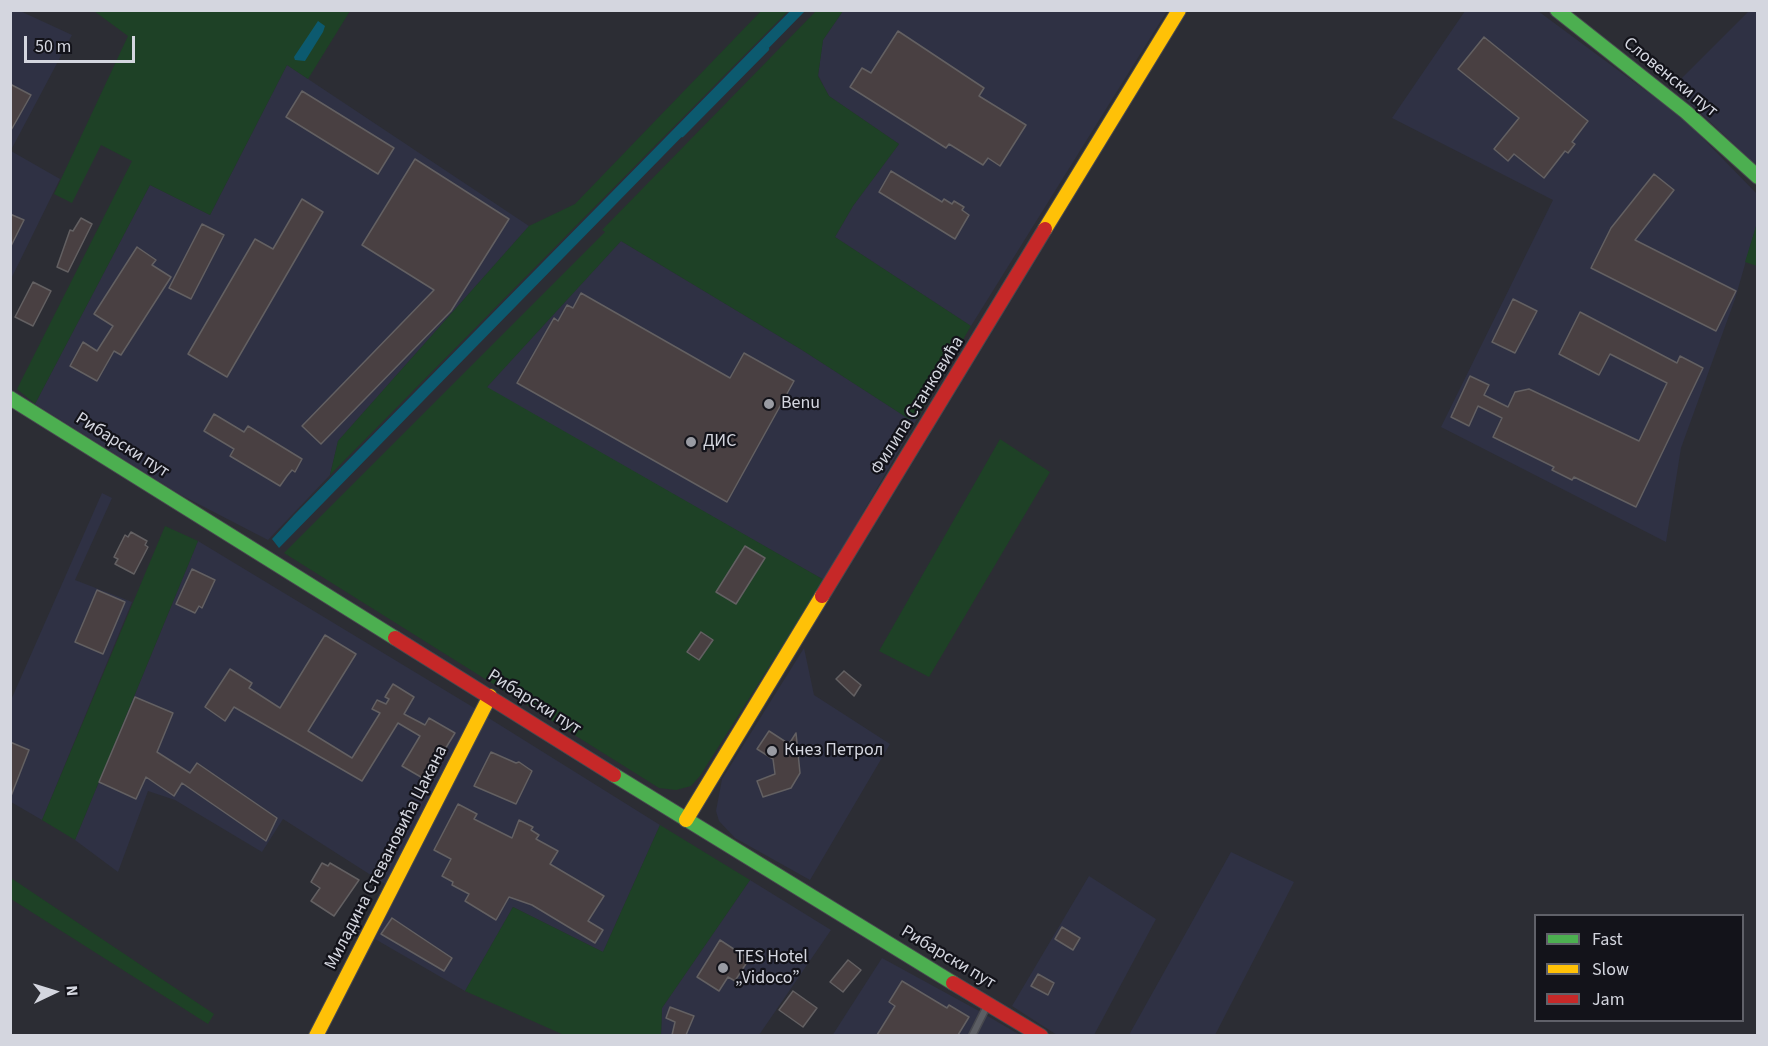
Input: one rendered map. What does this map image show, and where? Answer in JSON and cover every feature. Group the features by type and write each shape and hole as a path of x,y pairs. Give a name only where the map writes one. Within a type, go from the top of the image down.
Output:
{"main road":[{"name":"Филипа Станковића","path":"686,820 1179,10"},
{"name":"Словенски пут","path":"1557,10 1693,119 1758,177"},
{"name":"Рибарски пут","path":"10,398 686,820 1041,1035"},
{"name":"Миладина Стевановића Цакана","path":"316,1035 490,696"}],"lane":[{"path":"972,1035 988,1004"}],"shaded area":[{"path":"18,10 72,35 11,150 11,11"},
{"path":"843,11 1167,11 971,326 835,237 853,206 899,144 829,96 818,75 823,40"},
{"path":"1465,11 1538,11 1684,119 1757,194 1757,223 1735,299 1681,448 1666,542 1441,427 1553,200 1392,118"},
{"path":"1749,11 1757,11 1757,166 1673,87"},
{"path":"287,65 529,226 338,441 330,475 268,540 181,495 35,404 150,185 210,215"},
{"path":"11,151 60,179 11,279"},
{"path":"621,241 802,350 909,419 917,419 824,580 486,388"},
{"path":"102,493 112,498 75,580 132,602 42,820 11,802 11,700"},
{"path":"198,541 476,709 388,886 283,819 262,852 175,800 148,791 118,872 75,840"},
{"path":"804,648 814,695 890,744 810,880 735,838 719,821 716,811 722,779"},
{"path":"487,717 660,825 603,952 513,907 465,991 375,939"},
{"path":"1231,852 1294,882 1215,1035 1129,1035"},
{"path":"1089,876 1156,919 1094,1035 1057,1035 1012,1006"},
{"path":"750,880 831,930 759,1035 661,1036 662,1008"},
{"path":"882,958 979,1011 1020,1035 832,1036"}],"green space":[{"path":"762,10 788,11 330,475 338,441 529,226 575,204"},
{"path":"94,11 350,11 308,79 287,65 210,215 150,185 35,404 17,389 132,161 101,145 72,203 54,194 128,36"},
{"path":"816,11 843,11 823,40 818,76 829,96 899,144 853,206 835,237 971,326 917,419 909,419 802,350 621,241 487,387 824,580 700,776 691,786 676,790 659,788 284,553 605,232 602,230"},
{"path":"1757,223 1757,266 1745,262"},
{"path":"1000,439 1050,472 929,677 879,651"},
{"path":"165,526 198,541 75,840 42,820"},
{"path":"660,825 750,880 662,1008 661,1035 564,1035 465,991 513,907 603,952"},
{"path":"11,878 214,1014 208,1024 11,899"}],"water":[{"path":"790,11 805,11 279,548 272,539 294,515"},
{"path":"318,21 325,26 323,32 305,61 295,60 294,57"}],"building":[{"path":"898,31 984,88 979,96 1026,125 1000,166 988,158 983,165 949,144 946,148 850,87 862,68 871,73"},
{"path":"1484,37 1588,121 1572,142 1575,144 1568,153 1565,151 1544,178 1514,154 1508,161 1494,149 1519,118 1458,69"},
{"path":"10,84 31,95 10,132"},
{"path":"302,91 394,148 378,174 286,117"},
{"path":"415,159 509,219 451,311 321,444 302,426 434,290 362,245"},
{"path":"891,171 942,202 944,199 952,204 954,201 964,207 962,210 969,215 955,239 879,192"},
{"path":"1654,174 1674,190 1635,240 1736,291 1716,331 1591,268 1611,228"},
{"path":"302,199 323,212 227,377 188,354 255,239 273,249"},
{"path":"10,214 24,220 10,248"},
{"path":"81,218 92,224 68,272 57,267 70,230 73,231"},
{"path":"202,224 224,235 191,299 169,288"},
{"path":"137,247 156,260 152,265 171,277 121,355 114,351 97,381 70,366 83,342 97,351 113,326 94,314"},
{"path":"33,282 51,291 33,326 15,317"},
{"name":"ДИС","path":"581,293 730,378 744,353 794,381 727,502 517,383 554,318 558,321 567,305 573,308"},
{"path":"1513,299 1537,311 1515,353 1492,342"},
{"path":"1580,312 1677,363 1680,356 1703,368 1636,507 1574,477 1572,480 1552,470 1554,467 1493,437 1502,418 1478,406 1469,426 1451,417 1470,376 1489,385 1484,395 1508,407 1515,392 1529,389 1639,441 1667,383 1610,354 1599,375 1559,354"},
{"path":"214,414 244,432 248,426 302,459 295,472 292,470 280,486 230,456 234,449 204,431"},
{"path":"131,532 147,541 145,545 148,547 134,574 115,564 118,559 114,557 125,535 128,537"},
{"path":"745,546 765,558 736,604 716,592"},
{"path":"192,569 215,580 202,608 199,606 195,613 176,604"},
{"path":"97,590 125,602 103,654 75,642"},
{"path":"701,632 713,640 699,660 687,652"},
{"path":"325,635 356,654 308,731 352,758 380,713 372,709 377,700 386,704 389,699 385,697 393,684 414,697 404,714 425,725 429,718 455,733 426,780 402,766 420,736 398,723 362,781 234,707 225,721 205,707 230,669 252,683 249,688 280,708"},
{"path":"844,671 861,685 854,696 836,679"},
{"path":"135,697 173,713 157,752 190,773 197,763 277,818 266,841 182,783 174,796 146,777 136,799 99,782"},
{"path":"769,731 789,744 796,733 800,773 791,788 763,797 757,781 775,774 773,759 757,749"},
{"path":"10,742 29,750 11,796 10,795"},
{"path":"491,752 516,763 519,762 532,771 516,804 474,786"},
{"path":"458,804 477,814 474,819 512,838 519,820 533,827 531,830 539,835 536,839 558,851 550,864 604,896 588,921 603,930 595,943 532,905 509,897 496,920 465,901 469,894 452,885 453,882 442,876 451,859 434,850"},
{"path":"322,863 328,866 330,863 359,880 334,916 311,901 320,888 311,882"},
{"path":"392,918 452,958 444,971 381,934"},
{"path":"1062,927 1080,938 1073,950 1055,939"},
{"name":"TES Hotel „Vidoco”","path":"720,940 749,959 735,981 728,977 719,991 697,977"},
{"path":"848,960 861,970 843,992 830,982"},
{"path":"1038,974 1054,983 1048,995 1031,986"},
{"path":"902,981 947,1008 949,1005 969,1017 958,1035 877,1035 895,1006 889,1002"},
{"path":"793,991 817,1008 803,1027 779,1010"},
{"path":"670,1007 694,1016 686,1035 672,1035 675,1022 666,1018"}],"waterway":[{"path":"682,135 767,49"}],"traffic: fast":[{"path":"1557,10 1686,112 1758,177"},
{"path":"10,398 395,638"},
{"path":"614,775 953,983"}],"traffic: slow":[{"path":"1045,229 1179,10"},
{"path":"686,820 822,596"},
{"path":"316,1036 490,696"}],"traffic: jam":[{"path":"822,596 1045,229"},
{"path":"395,638 614,775"},
{"path":"953,983 1041,1036"}],"place":[{"name":"Benu","path":"769,404"},
{"name":"ДИС","path":"691,442"},
{"name":"Кнез Петрол","path":"772,751"},
{"name":"TES Hotel „Vidoco”","path":"723,968"}]}
